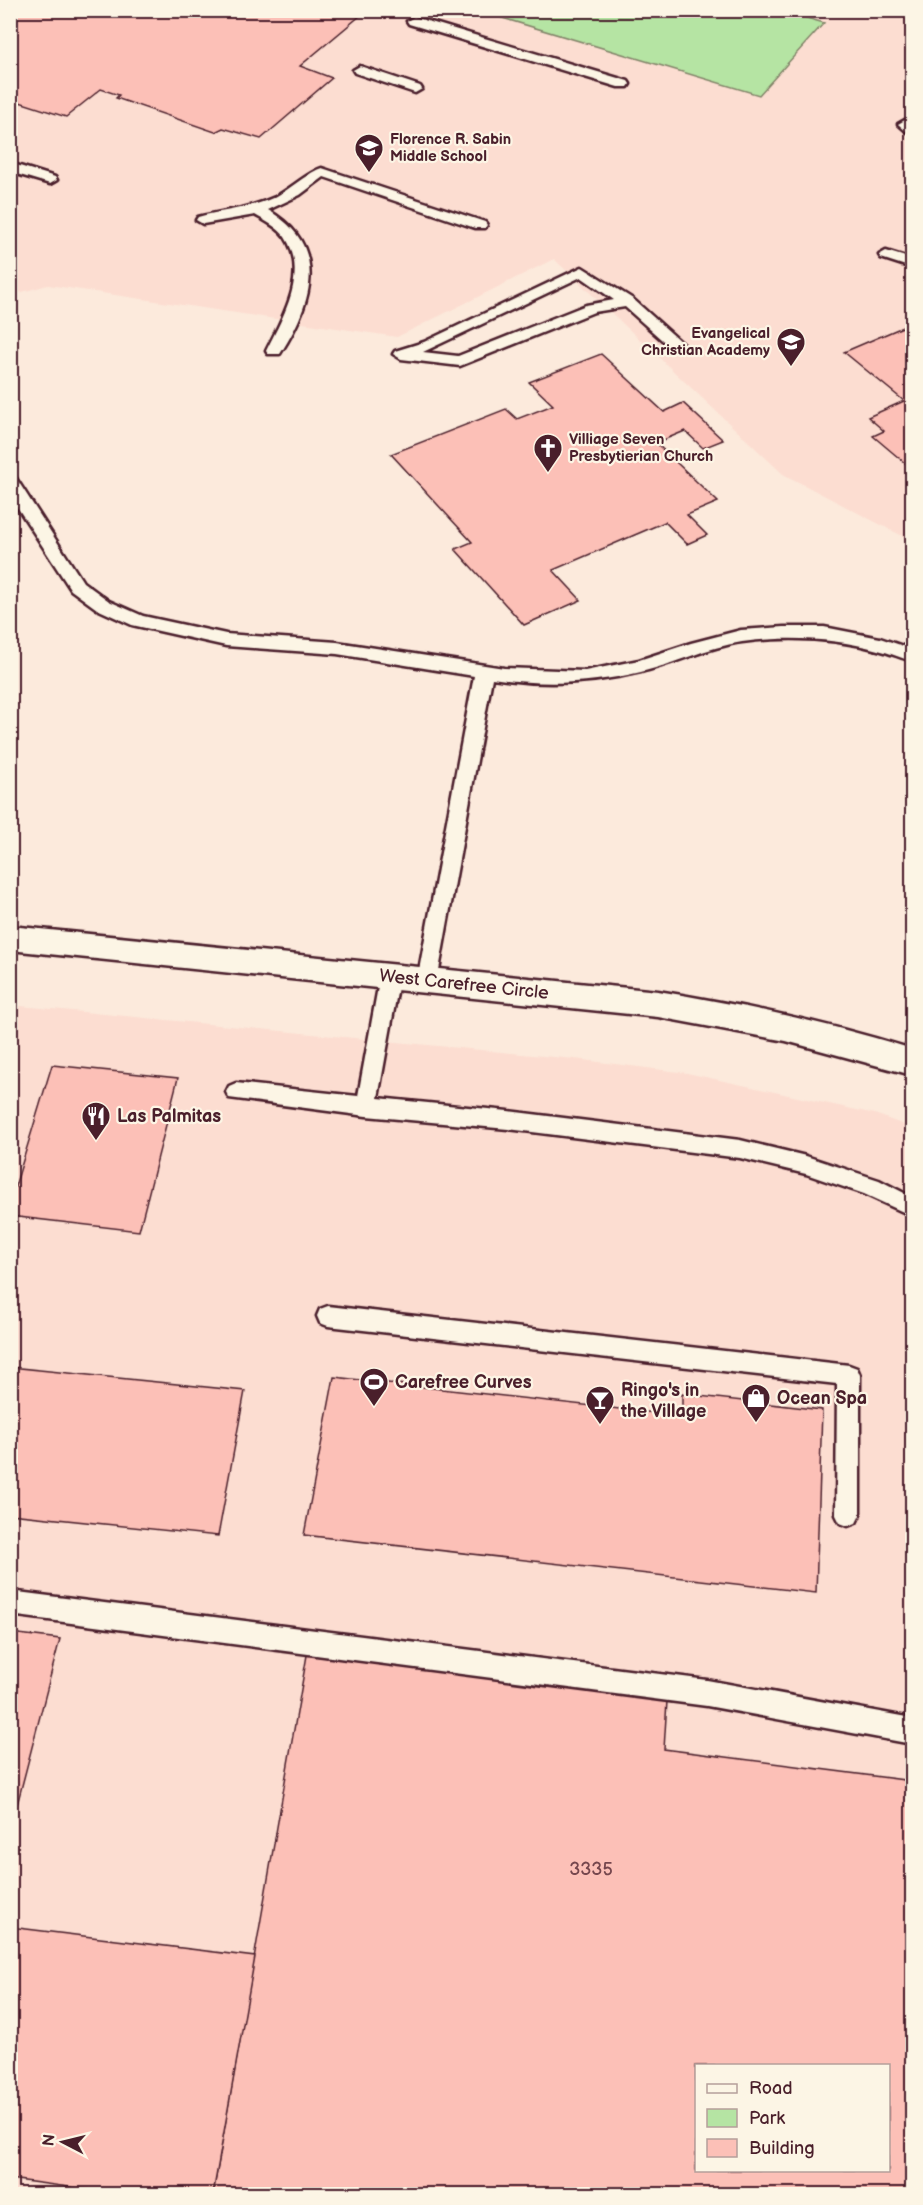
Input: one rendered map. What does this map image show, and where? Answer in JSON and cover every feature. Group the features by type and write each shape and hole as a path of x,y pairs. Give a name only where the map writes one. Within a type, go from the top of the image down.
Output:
{"main road":[{"name":"West Carefree Circle","path":"10,938 680,1007 756,1020 829,1037 912,1062"}],"lane":[{"path":"414,21 623,84"},
{"path":"360,70 415,89"},
{"path":"10,167 50,180"},
{"path":"202,220 226,218 258,210 288,197 322,172 480,225"},
{"path":"258,210 291,235 304,271 294,309 274,351"},
{"path":"886,255 912,264"},
{"path":"628,302 591,308 460,362 401,354 429,345 582,271 628,302 676,345"},
{"path":"10,482 77,586 103,605 138,621 226,640 337,648 504,674 585,677 642,666 696,646 741,636 784,633 824,633 880,644 912,655"},
{"path":"427,981 484,671"},
{"path":"366,1107 390,976"},
{"path":"236,1092 508,1120 740,1149 806,1165 871,1187 912,1207"},
{"path":"328,1316 849,1376 848,1515"},
{"path":"10,1604 707,1692 912,1731"}],"shaded area":[{"name":"Florence R. Sabin Middle School","path":"11,11 912,11 912,541 783,474 554,259 397,337 48,285 11,295"},
{"path":"10,1005 575,1059 687,1073 875,1114 912,1128 912,2194 11,2194"}],"green space":[{"path":"779,10 824,23 759,95 479,11"}],"building":[{"path":"10,10 367,10 300,66 332,78 261,139 223,128 215,132 116,98 119,95 101,89 66,117 10,99"},
{"path":"912,323 912,469 873,436 884,431 868,417 904,401 844,352"},
{"name":"Villiage Seven Presbytierian Church","path":"601,354 664,412 683,403 723,440 703,448 685,431 656,443 718,502 687,515 707,535 687,544 665,522 553,570 581,600 524,625 455,549 472,542 391,454 506,409 517,419 553,405 529,382"},
{"name":"Las Palmitas","path":"52,1065 178,1078 139,1231 10,1216 10,1203"},
{"path":"10,1367 245,1391 218,1536 10,1514"},
{"path":"334,1377 682,1416 682,1394 822,1410 816,1593 304,1535"},
{"path":"10,1633 60,1639 10,1832"},
{"path":"307,1655 667,1701 664,1749 912,1781 912,2194 213,2194"},
{"path":"10,1927 255,1957 213,2194 120,2194 10,2179"}],"place":[{"name":"Florence R. Sabin Middle School","path":"369,174"},
{"name":"Evangelical Christian Academy","path":"791,368"},
{"name":"Villiage Seven Presbytierian Church","path":"548,474"},
{"name":"Las Palmitas","path":"96,1142"},
{"name":"Carefree Curves","path":"374,1408"},
{"name":"Ocean Spa","path":"756,1424"},
{"name":"Ringo's in the Village","path":"600,1426"}]}
